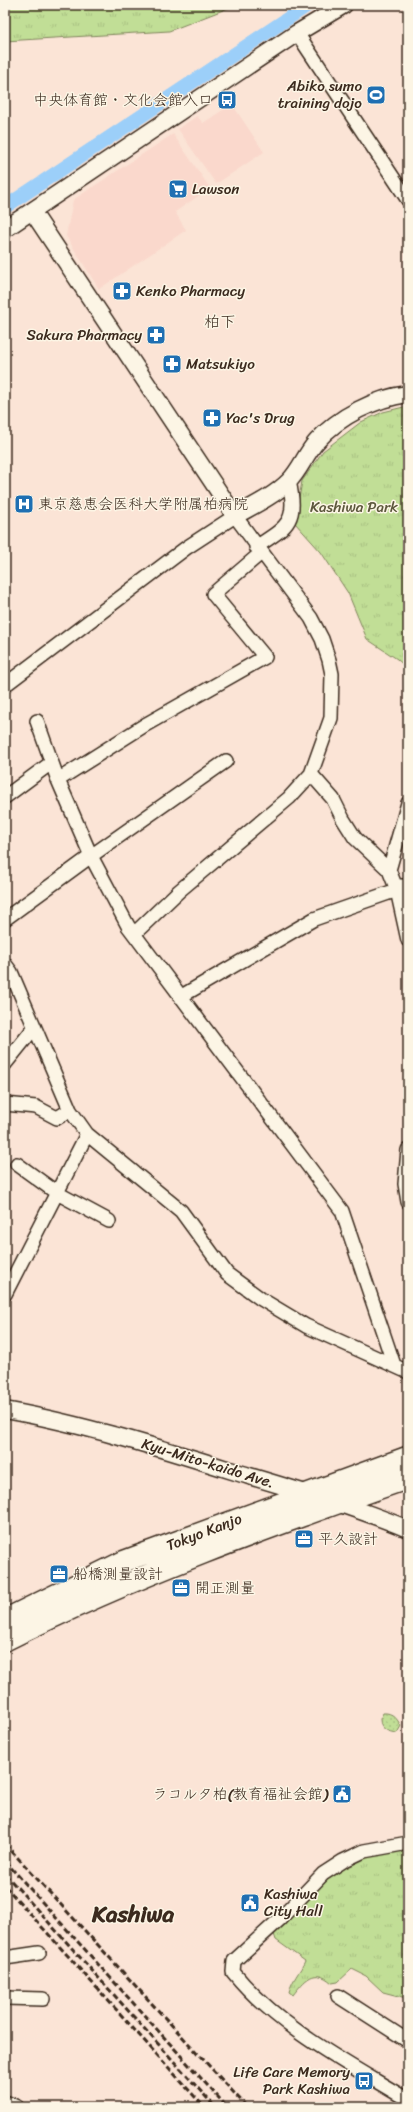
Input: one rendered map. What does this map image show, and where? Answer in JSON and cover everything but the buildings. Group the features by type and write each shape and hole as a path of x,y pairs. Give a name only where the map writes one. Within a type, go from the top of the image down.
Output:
{"highway":[{"name":"Tokyo Kanjo","path":"5,1620 125,1561 306,1493 408,1457"},
{"name":"Tokyo Kanjo","path":"5,1640 69,1607 221,1545 408,1478"}],"street":[{"path":"5,229 297,33 344,5"},
{"path":"297,33 408,200"},
{"path":"32,211 258,550 310,618 322,639 332,674 331,718 311,774 289,798 180,890 135,934"},
{"path":"5,685 186,548 280,489 289,481 318,440 334,426 361,408 375,401 408,394"},
{"path":"58,780 145,725 265,657 213,594 291,520 293,499 289,481"},
{"path":"37,721 51,763 91,856 128,926 342,1211 394,1365"},
{"path":"5,919 91,856 226,761"},
{"path":"5,797 51,763"},
{"path":"311,774 333,799 355,838 389,870 400,887 408,940"},
{"path":"389,870 408,803"},
{"path":"180,997 314,919 400,887"},
{"path":"7,972 34,1028 70,1110 87,1134 182,1212 227,1274 261,1299 306,1326 408,1372"},
{"path":"5,1064 34,1028"},
{"path":"5,1104 36,1107 57,1118 70,1110"},
{"path":"5,1294 87,1134"},
{"path":"408,1150 405,1184 408,1202"},
{"path":"17,1164 57,1193 109,1221"},
{"name":"Kyu-Mito-kaido Ave.","path":"5,1410 106,1433 306,1493 408,1529"},
{"path":"408,1843 364,1851 343,1861 323,1874 280,1919 234,1961 233,1972 242,1984 303,2036 408,2100"},
{"path":"5,1958 39,1953"},
{"path":"338,1996 408,2040"},
{"path":"5,1998 44,1999"},
{"path":"5,2102 17,2107"}],"shaded area":[{"path":"232,104 264,152 216,184 178,129 197,116 203,123"},
{"path":"173,134 210,188 175,212 186,230 99,289 66,236 73,200"}],"green space":[{"path":"5,5 236,5 169,31 5,41"},
{"name":"Kashiwa Park","path":"408,406 408,669 397,659 367,639 348,593 321,552 295,523 302,481 323,451 361,422 383,412"},
{"path":"383,1713 394,1716 398,1721 401,1726 397,1733 383,1728 380,1719"},
{"path":"408,1847 408,1997 406,1998 383,1992 366,1976 352,1969 338,1982 332,1983 326,1978 320,1976 310,1977 293,1995 289,1992 305,1961 276,1940 273,1931 315,1886 355,1856"}],"waterway":[{"path":"5,207 308,5"}],"railway":[{"path":"5,1844 247,2107"},
{"path":"5,1861 227,2107"},
{"path":"5,1874 215,2107"},
{"path":"5,1886 204,2107"}],"place":[{"name":"Abiko sumo training dojo","path":"376,95"},
{"name":"中央体育館・文化会館入口","path":"227,100"},
{"name":"Lawson","path":"178,189"},
{"name":"Kenko Pharmacy","path":"122,291"},
{"name":"Sakura Pharmacy","path":"156,335"},
{"name":"Matsukiyo","path":"172,364"},
{"name":"Yac's Drug","path":"212,418"},
{"name":"東京慈恵会医科大学附属柏病院","path":"24,504"},
{"name":"平久設計","path":"304,1539"},
{"name":"船橋測量設計","path":"59,1574"},
{"name":"開正測量","path":"181,1588"},
{"name":"ラコルタ柏(教育福祉会館)","path":"342,1794"},
{"name":"Kashiwa City Hall","path":"250,1903"},
{"name":"Life Care Memory Park Kashiwa","path":"364,2081"}],"district":[{"name":"柏下","path":"220,321"},
{"name":"Kashiwa","path":"133,1914"}]}
